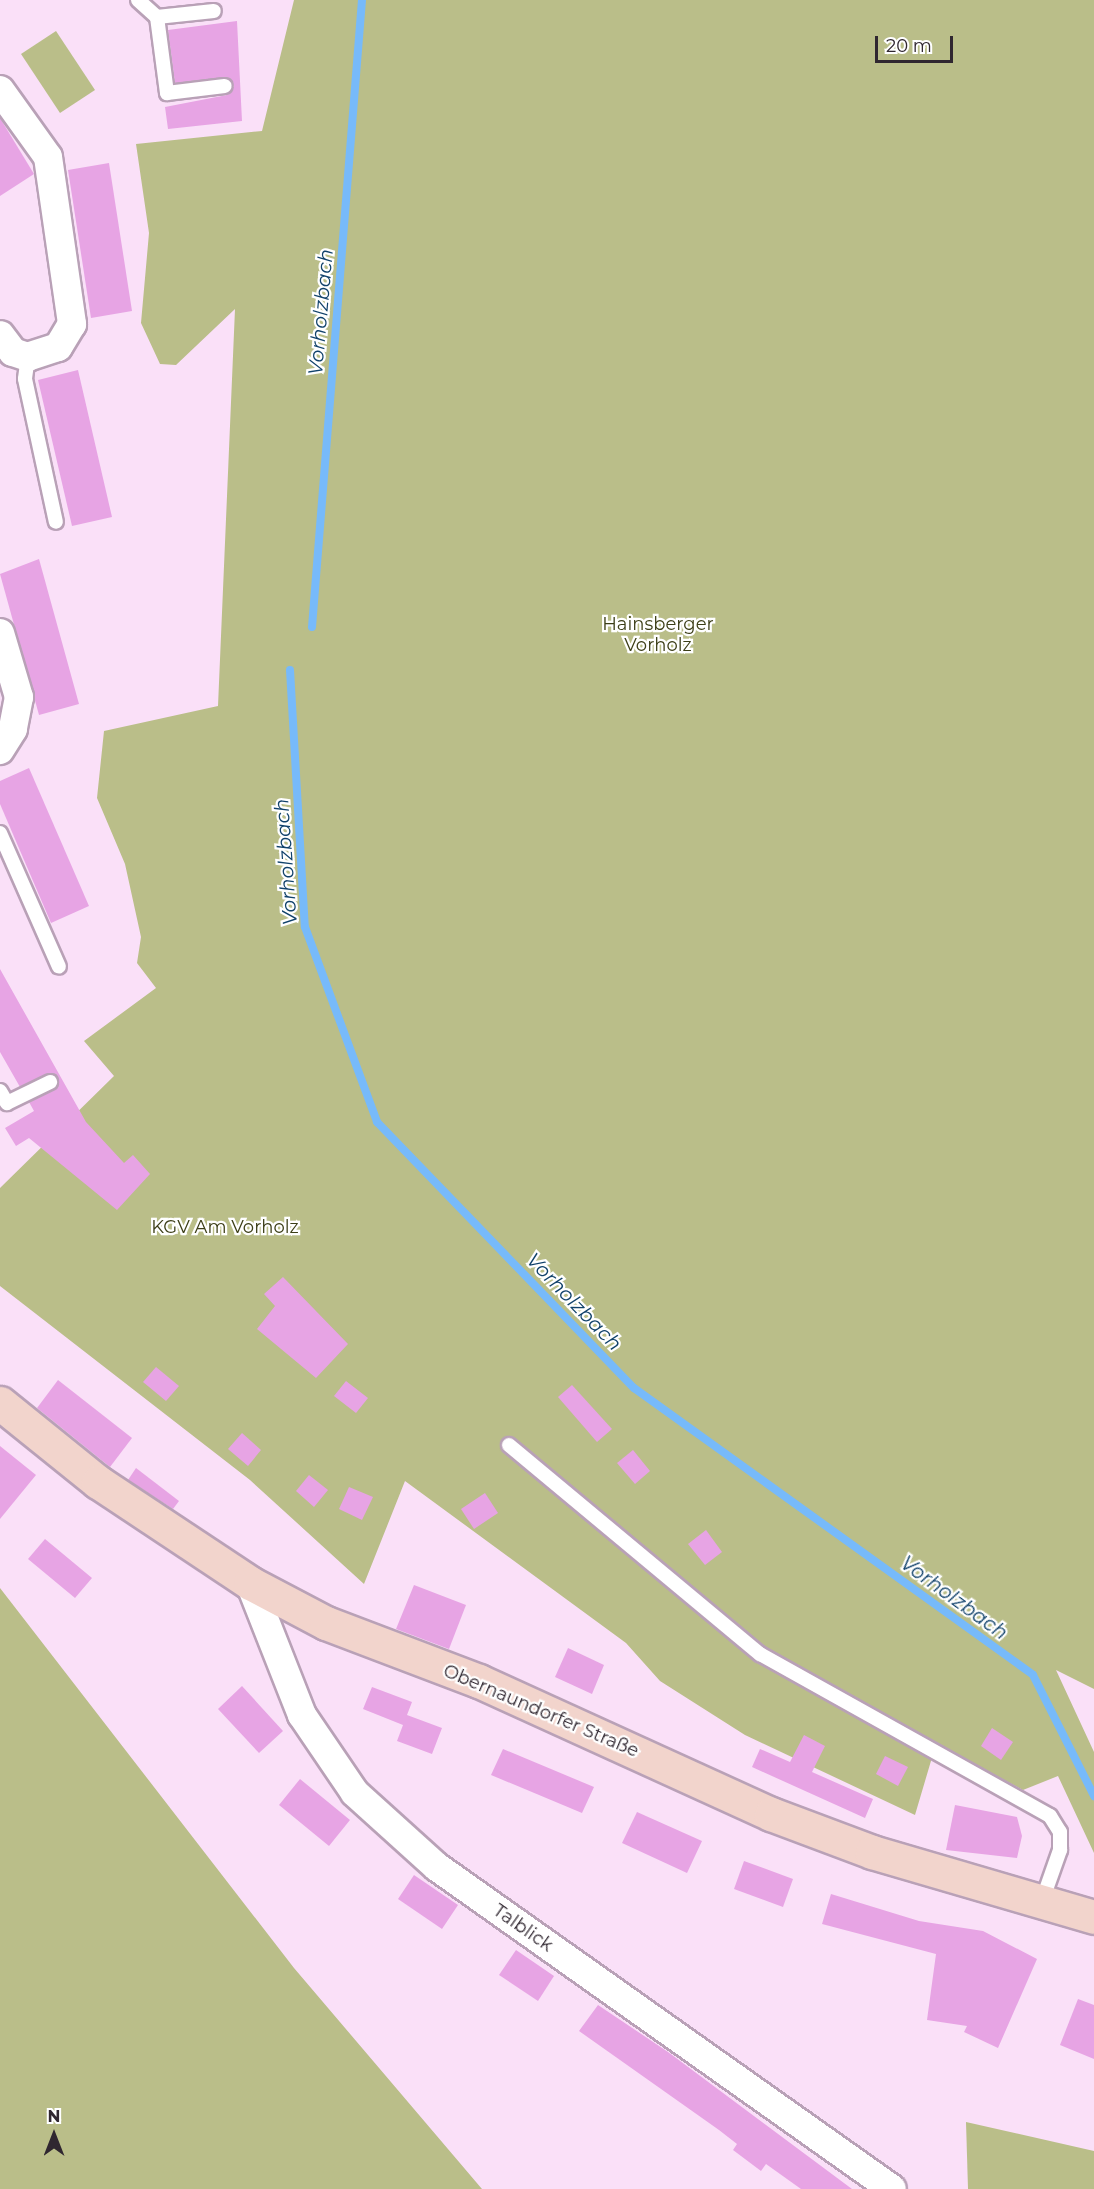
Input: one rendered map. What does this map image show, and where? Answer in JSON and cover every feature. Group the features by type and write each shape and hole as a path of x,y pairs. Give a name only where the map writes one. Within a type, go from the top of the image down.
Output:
{"street":[{"path":"0,90 48,157 70,295 72,324 58,347 28,357 13,352 0,335"},
{"path":"0,633 19,697 13,729 0,750"},
{"name":"Obernaundorfer Straße","path":"0,1403 98,1482 250,1583 369,1643 479,1681 771,1814 872,1852 1094,1917"},
{"name":"Talblick","path":"250,1583 302,1715 355,1794 437,1867 892,2189"}],"lane":[{"path":"138,0 157,17 167,93 225,87"},
{"path":"157,17 214,11"},
{"path":"28,357 25,379 56,522"},
{"path":"0,833 59,967"},
{"path":"0,1091 6,1103 50,1082"},
{"path":"509,1445 760,1654 1050,1816 1060,1832 1060,1850 1042,1901"}],"green space":[{"name":"Hainsberger Vorholz","path":"294,0 1094,0 1094,1689 1056,1670 1094,1752 1094,1853 1058,1776 1023,1790 936,1744 915,1815 745,1735 660,1681 626,1643 405,1481 364,1584 250,1480 0,1286 0,1188 114,1076 84,1041 156,988 137,963 141,937 125,864 97,798 104,731 218,706 235,309 176,365 160,364 141,323 149,233 136,144 262,131"},
{"path":"56,31 95,90 60,113 21,54"},
{"path":"0,1588 294,1968 482,2189 0,2189"},
{"path":"966,2122 1094,2151 1094,2189 968,2189"}],"building":[{"path":"237,21 242,121 168,129 165,107 227,95 234,86 225,77 175,83 168,30"},
{"path":"0,118 34,174 0,196"},
{"path":"109,163 132,311 91,318 68,170"},
{"path":"78,370 112,517 72,526 38,380"},
{"path":"39,559 79,704 39,715 0,574"},
{"path":"29,768 89,906 51,923 0,804 0,781"},
{"path":"0,969 86,1122 124,1163 133,1155 150,1174 117,1210 29,1138 16,1146 5,1128 34,1111 29,1102 59,1082 50,1073 20,1087 0,1052"},
{"path":"283,1277 348,1344 316,1378 257,1329 275,1306 264,1294"},
{"path":"156,1367 179,1386 166,1401 143,1382"},
{"path":"58,1380 132,1438 110,1467 37,1408"},
{"path":"346,1381 368,1398 356,1413 334,1396"},
{"path":"572,1385 612,1429 597,1442 558,1397"},
{"path":"242,1433 261,1450 248,1466 228,1449"},
{"path":"0,1446 36,1475 0,1519"},
{"path":"633,1450 650,1471 635,1484 617,1463"},
{"path":"136,1468 179,1501 173,1509 128,1480"},
{"path":"309,1475 328,1490 314,1507 296,1491"},
{"path":"349,1487 373,1497 362,1520 339,1509"},
{"path":"485,1493 498,1513 474,1529 461,1509"},
{"path":"706,1530 722,1552 705,1565 688,1544"},
{"path":"45,1539 92,1578 75,1598 28,1559"},
{"path":"414,1585 466,1605 449,1649 396,1629"},
{"path":"568,1648 604,1665 592,1694 555,1677"},
{"path":"242,1686 283,1731 259,1753 218,1709"},
{"path":"372,1687 412,1702 407,1715 442,1728 432,1754 397,1741 403,1725 363,1709"},
{"path":"992,1728 1013,1742 1001,1760 981,1746"},
{"path":"804,1735 825,1746 812,1772 873,1799 865,1818 752,1767 760,1749 790,1762"},
{"path":"503,1749 594,1787 582,1813 491,1775"},
{"path":"885,1756 908,1767 898,1786 876,1774"},
{"path":"300,1779 350,1820 329,1846 279,1805"},
{"path":"955,1805 1017,1817 1022,1836 1017,1858 946,1850"},
{"path":"637,1812 702,1841 687,1873 622,1843"},
{"path":"744,1861 793,1879 783,1907 734,1889"},
{"path":"414,1875 458,1905 442,1929 398,1899"},
{"path":"831,1894 919,1921 983,1931 1037,1959 998,2048 964,2032 967,2026 927,2020 936,1954 822,1924"},
{"path":"516,1950 554,1976 538,2001 499,1975"},
{"path":"1078,1999 1094,2005 1094,2059 1060,2045"},
{"path":"598,2005 668,2052 852,2189 801,2189 766,2164 761,2171 733,2150 737,2144 719,2130 579,2031"}],"waterway":[{"name":"Vorholzbach","path":"312,627 362,0"},
{"name":"Vorholzbach","path":"290,670 305,927 377,1122 634,1388 1033,1675 1094,1796"}],"park label":[{"name":"KGV Am Vorholz","path":"225,1227"}]}
